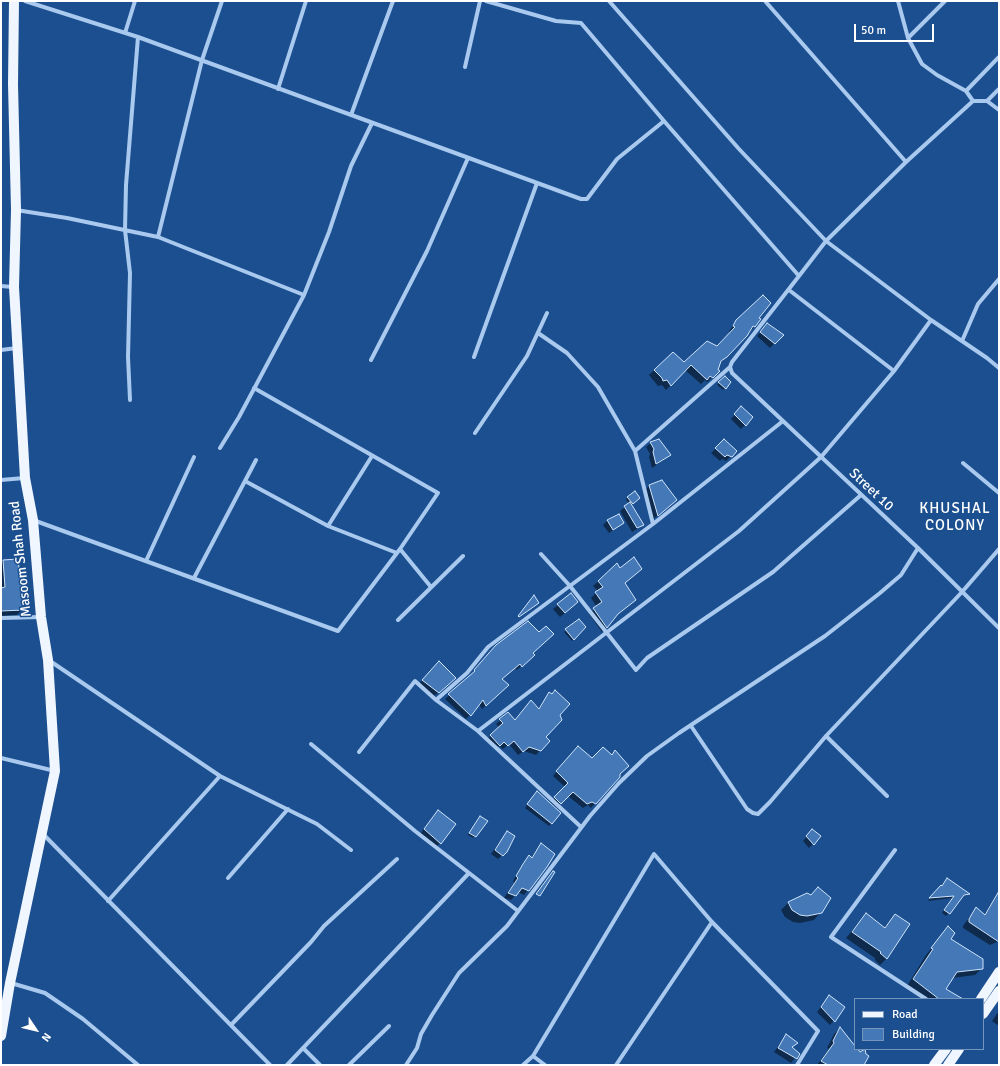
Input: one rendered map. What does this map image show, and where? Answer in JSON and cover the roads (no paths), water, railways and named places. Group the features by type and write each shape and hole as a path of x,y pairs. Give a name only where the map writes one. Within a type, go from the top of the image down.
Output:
{"main road":[{"name":"Masoom Shah Road","path":"1,1036 10,983 55,771 48,660 41,618 33,520 25,478 17,348 14,287 16,210 13,84 14,1"},
{"path":"981,998 999,972"},
{"path":"984,1013 999,991"},
{"path":"934,1065 945,1050"},
{"path":"948,1065 958,1050"}],"street":[{"path":"25,1 138,37 351,116 582,199 587,199 617,159 664,121"},
{"path":"125,33 135,1"},
{"path":"158,237 202,60 222,1"},
{"path":"278,89 306,1"},
{"path":"351,116 393,1"},
{"path":"465,67 480,1"},
{"path":"486,1 556,21 581,23 799,276"},
{"path":"609,1 739,149 826,241 931,320 999,368"},
{"path":"765,1 906,162"},
{"path":"898,1 908,38 922,64 937,75 966,91 973,101"},
{"path":"908,38 945,1"},
{"path":"130,400 128,356 130,274 124,230 126,185 138,37"},
{"path":"966,91 999,57"},
{"path":"987,101 999,89"},
{"path":"635,451 730,367 732,362 826,241 906,162 973,101 987,101 999,110"},
{"path":"220,448 304,295 329,232 351,166 372,123"},
{"path":"371,360 427,251 468,158"},
{"path":"474,357 537,183"},
{"path":"16,210 67,218 158,237 304,295"},
{"path":"962,341 978,304 999,279"},
{"path":"1,286 14,287"},
{"path":"788,290 894,371"},
{"path":"475,433 527,356 547,313"},
{"path":"478,731 739,531 821,457 894,371 931,320"},
{"path":"538,333 567,353 598,387 635,451 653,524"},
{"path":"1,350 17,348"},
{"name":"Street 10","path":"730,367 732,373 918,548 999,628"},
{"path":"33,520 338,631 398,551 438,494 254,388"},
{"path":"436,700 467,673 488,647 653,524 783,421"},
{"path":"328,526 372,456"},
{"path":"146,561 194,457"},
{"path":"194,578 256,460"},
{"path":"963,463 999,493"},
{"path":"1,480 25,478"},
{"path":"245,480 328,526 398,551 431,587"},
{"path":"541,554 570,586 636,670 647,658 773,572 861,495"},
{"path":"406,1065 417,1048 421,1034 459,973 507,926 581,827 620,783 648,756 825,636 880,593 901,575 918,548"},
{"path":"691,726 747,809 758,814 826,736 962,592 999,549"},
{"path":"398,620 463,556"},
{"path":"1,618 41,618"},
{"path":"48,660 220,776 317,824 351,850"},
{"path":"359,752 415,682 436,700 478,731 581,827"},
{"path":"826,736 888,796"},
{"path":"311,744 415,831 518,911"},
{"path":"1,758 55,771"},
{"path":"108,901 220,776"},
{"path":"228,878 288,809"},
{"path":"43,833 270,1065"},
{"path":"895,850 831,937 924,998"},
{"path":"523,1065 533,1056 654,854 712,922 818,1031 797,1065"},
{"path":"231,1025 311,942 324,926 396,858"},
{"path":"287,1065 469,873"},
{"path":"616,1065 712,922"},
{"path":"10,983 45,993 83,1019 135,1064"},
{"path":"349,1065 390,1026"},
{"path":"303,1048 320,1065"},
{"path":"533,1056 545,1065"}],"district":[{"name":"KHUSHAL COLONY","path":"955,518"}]}
